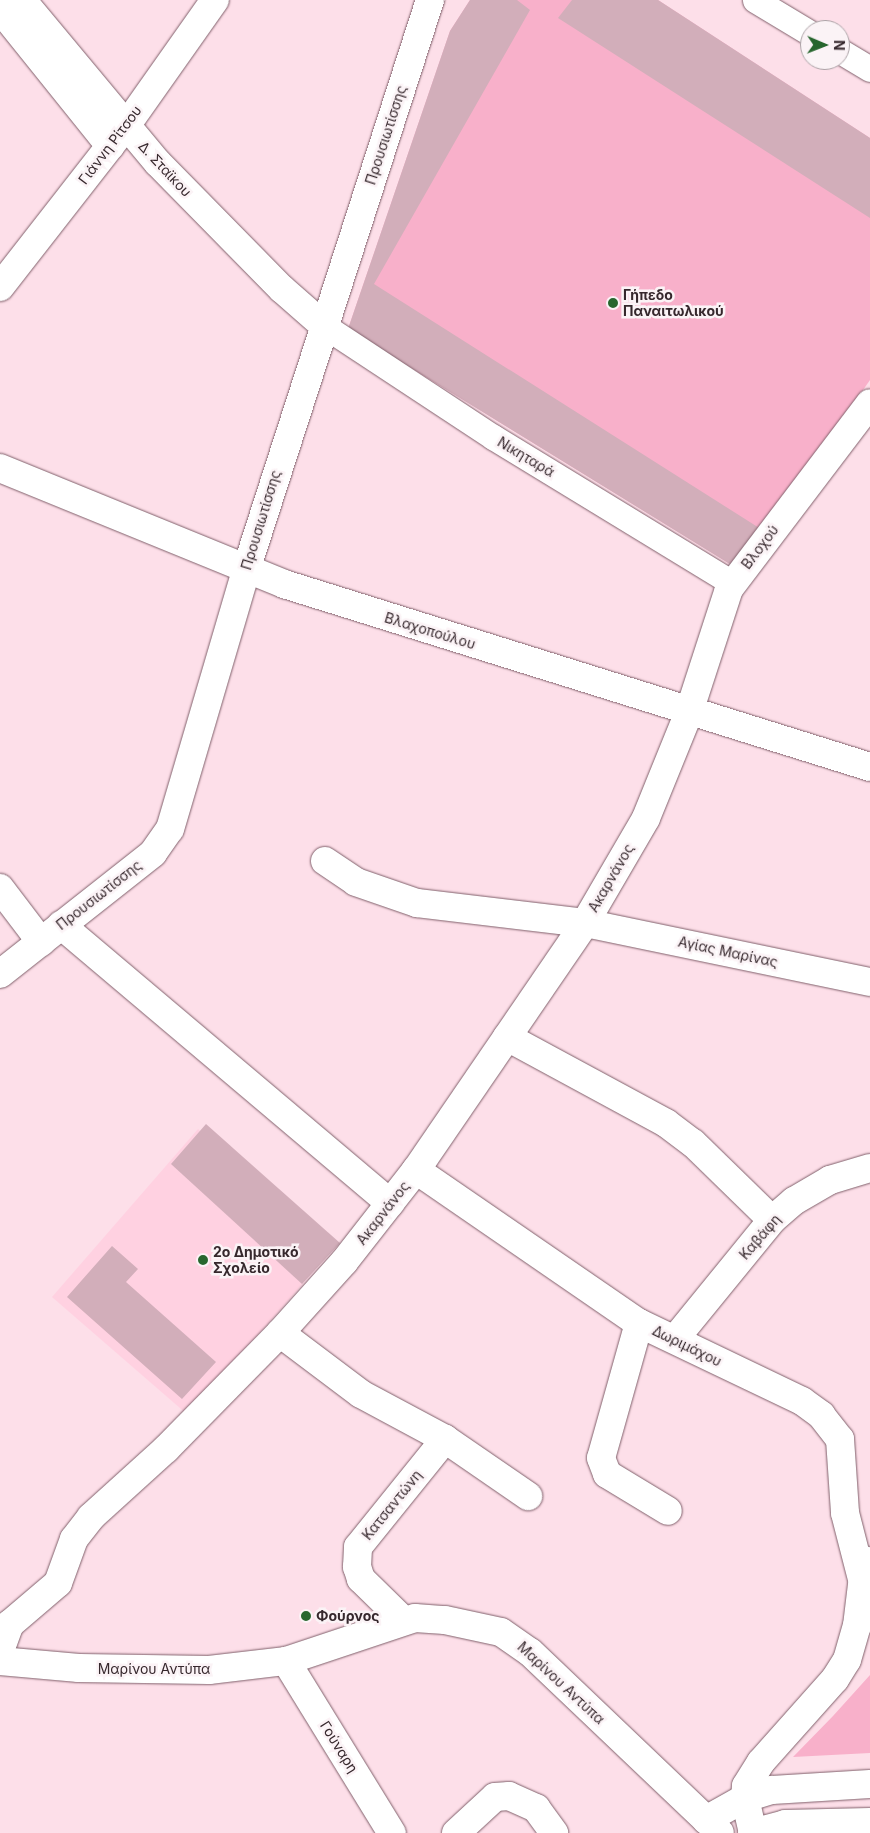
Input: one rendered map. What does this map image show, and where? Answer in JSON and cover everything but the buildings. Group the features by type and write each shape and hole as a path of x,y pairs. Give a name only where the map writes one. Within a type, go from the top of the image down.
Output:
{"street":[{"name":"Δ. Σταϊκου","path":"22,0 118,136"},
{"name":"Γιάννη Ρίτσου","path":"0,288 118,136 215,0"},
{"name":"Προυσιωτίσσης","path":"0,974 153,853 165,840 246,570 323,325 430,0"},
{"path":"755,0 800,27"},
{"name":"Δ. Σταϊκου","path":"0,9 118,136 323,325"},
{"path":"850,57 870,69"},
{"name":"Νικηταρά","path":"323,325 493,437 732,584"},
{"name":"Βλοχού","path":"689,712 732,584 870,403"},
{"name":"Βλαχοπούλου","path":"0,468 246,570 349,606 870,767"},
{"name":"Ακαρνάνος","path":"0,1651 10,1624 58,1583 74,1539 90,1517 166,1449 280,1333 344,1262 416,1170 585,923 646,818 689,712"},
{"name":"Αγίας Μαρίνας","path":"325,861 356,882 417,903 585,923 870,982"},
{"path":"0,888 51,933 390,1203"},
{"path":"507,1037 666,1123 693,1143 772,1220"},
{"name":"Καβάφη","path":"675,1340 772,1220 812,1189 870,1168"},
{"name":"Δωριμάχου","path":"416,1170 638,1322 802,1402 834,1429 840,1439 848,1528 862,1579"},
{"path":"638,1322 601,1458 607,1474 668,1511"},
{"path":"280,1333 361,1394 445,1439 528,1496"},
{"name":"Κατσαντώνη","path":"403,1620 361,1579 357,1566 358,1547 445,1439"},
{"path":"870,1540 862,1579 857,1626 847,1660 835,1679 761,1762 749,1780 745,1798 753,1833 786,1824 870,1822"},
{"name":"Μαρίνου Αντύπα","path":"0,1661 79,1668 209,1670 286,1661 403,1620 445,1620 511,1637 713,1826 745,1798 781,1789 870,1784"},
{"name":"Γούναρη","path":"286,1661 392,1833"},
{"path":"456,1833 495,1797 509,1796 536,1808 554,1833"},
{"path":"863,1833 870,1822"}],"shaded area":[{"name":"Γήπεδο Παναιτωλικού","path":"470,0 658,0 870,138 870,380 738,569 348,329 450,31"},
{"name":"2ο Δημοτικό Σχολείο","path":"198,1129 334,1248 188,1415 52,1297"},
{"path":"870,1675 870,1753 793,1757 833,1716"}],"place":[{"name":"Γήπεδο Παναιτωλικού","path":"613,303"},
{"name":"2ο Δημοτικό Σχολείο","path":"203,1260"},
{"name":"Φούρνος","path":"306,1616"}]}
